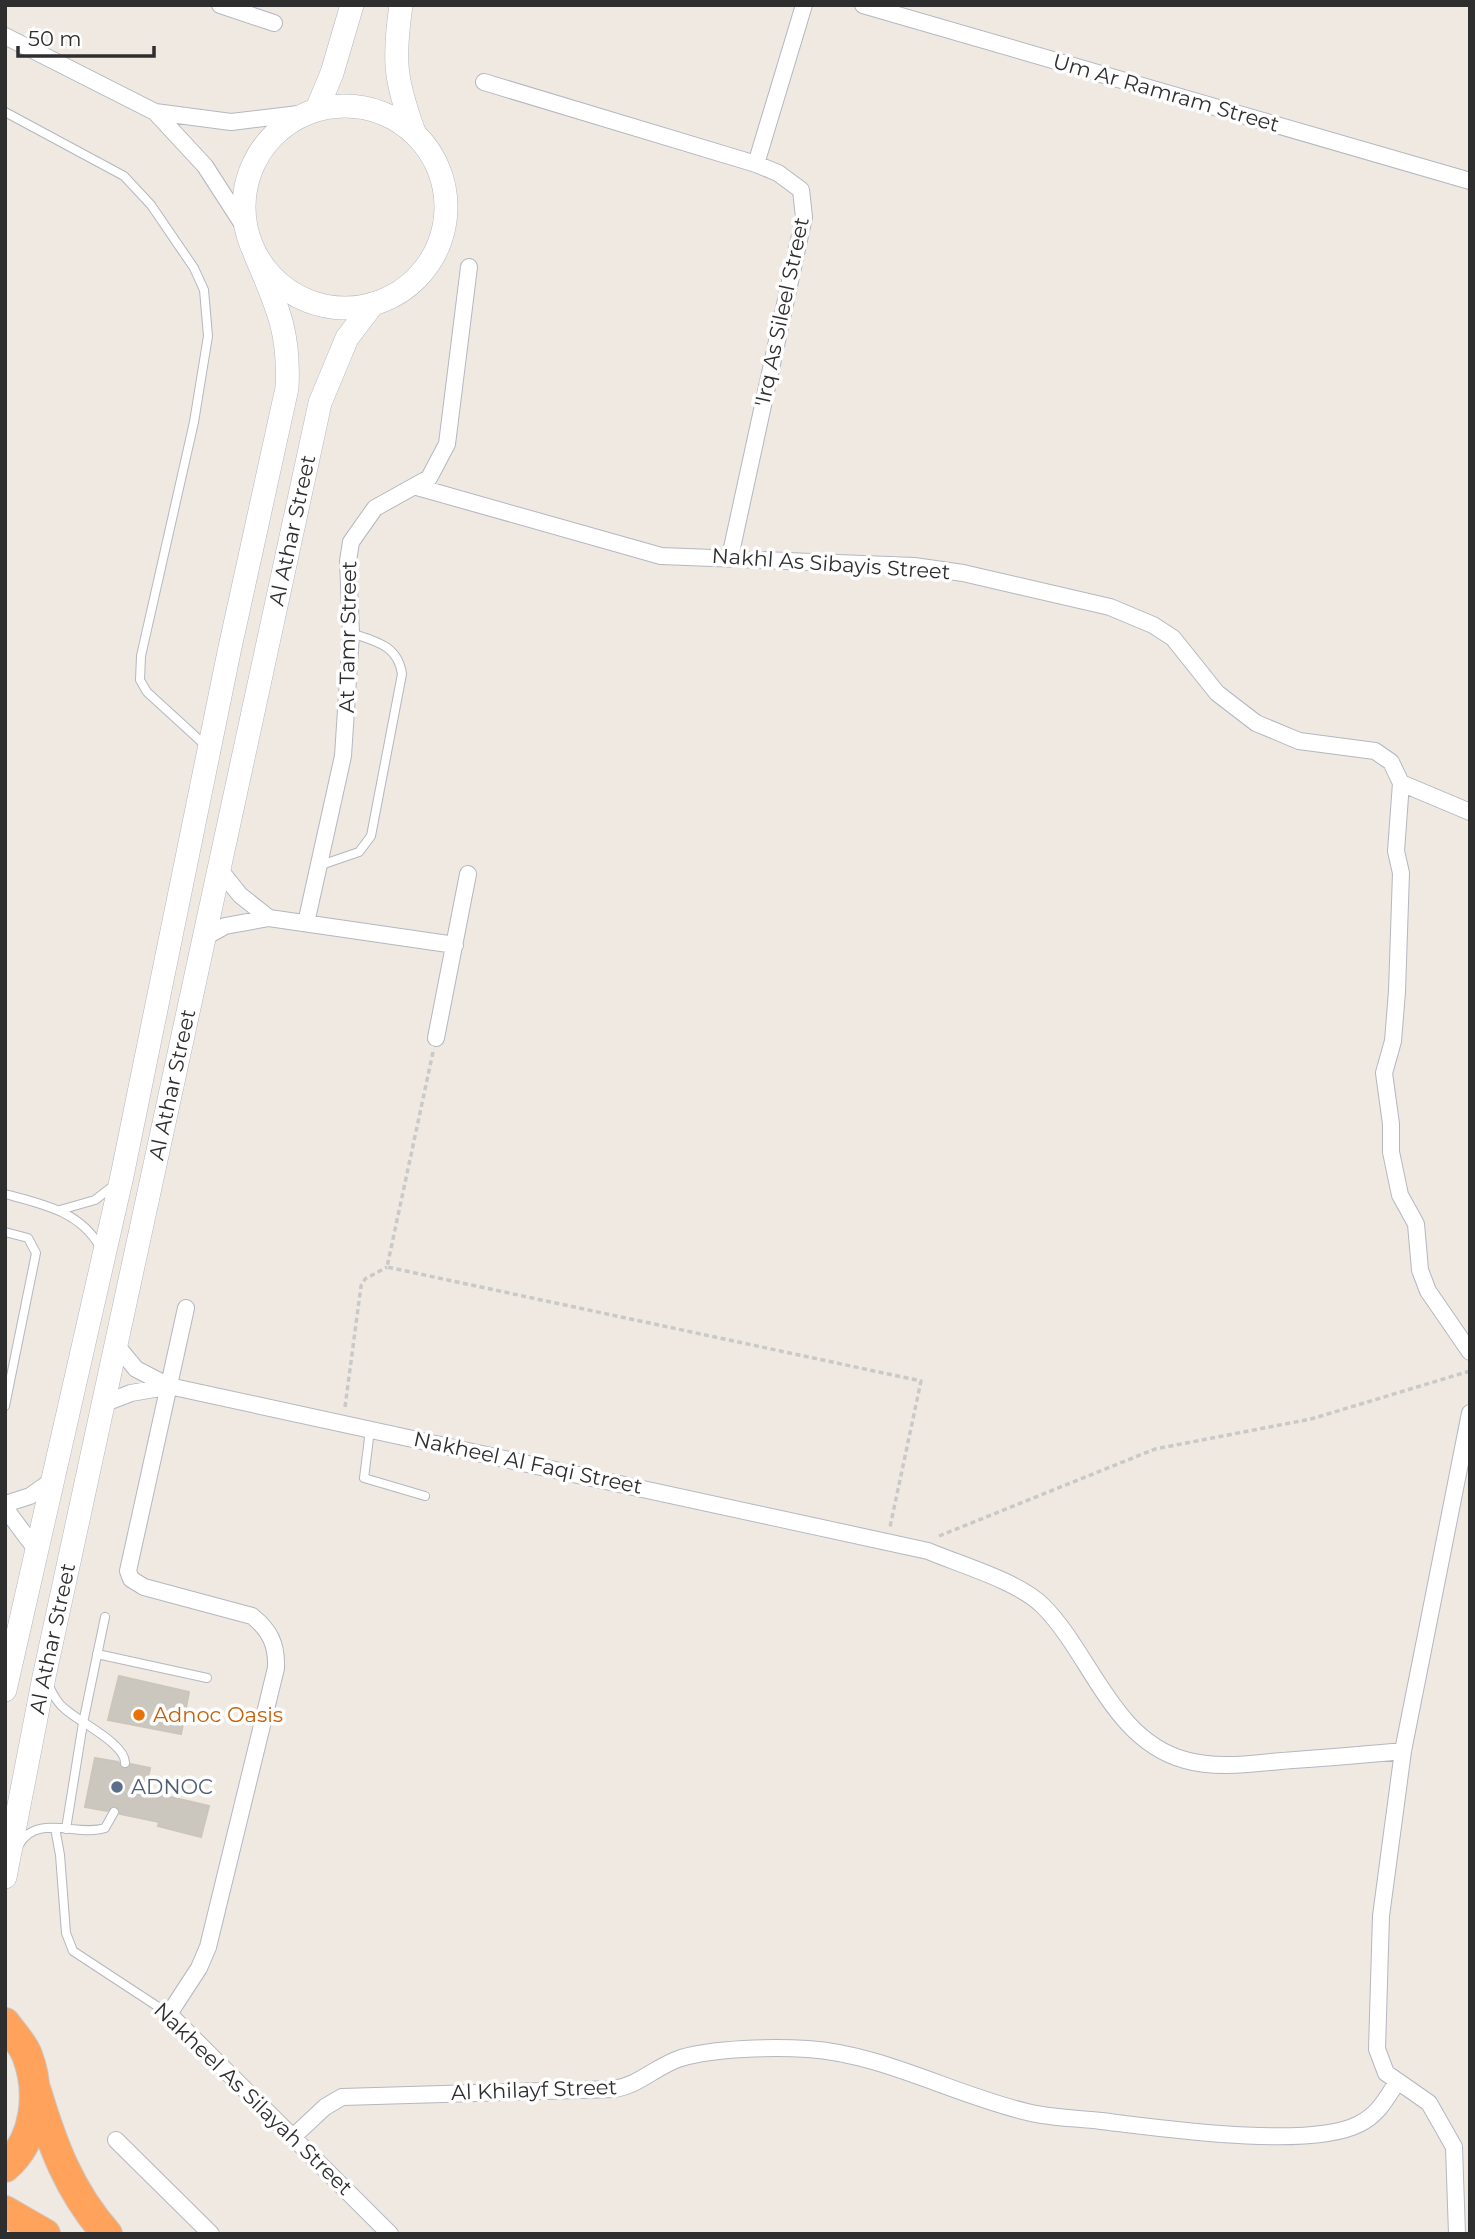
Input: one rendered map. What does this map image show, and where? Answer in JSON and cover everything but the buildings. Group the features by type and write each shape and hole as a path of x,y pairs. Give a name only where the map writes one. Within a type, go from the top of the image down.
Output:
{"highway":[{"path":"5,2023 27,2053 54,2151 86,2206 107,2234"},
{"path":"5,2167 25,2141 33,2117 36,2091"},
{"path":"5,2211 46,2234"}],"street":[{"path":"220,5 274,23"},
{"path":"245,228 245,191 249,172 262,147 282,127 312,111 332,73 352,5"},
{"path":"401,5 396,65 398,86 414,132"},
{"path":"756,164 804,5"},
{"name":"Um Ar Ramram Street","path":"863,5 1470,181"},
{"path":"5,36 155,112 231,122 343,105 369,108 393,117 414,132 431,153 442,177 446,203 443,230 434,255 418,276 397,293 373,304 346,308 318,305 293,294 271,277 255,254 245,228 205,166 155,112"},
{"name":"'Irq As Sileel Street","path":"484,82 756,164 778,173 800,190 804,217 730,557"},
{"name":"Al Athar Street","path":"5,1690 122,1176 209,749 287,388 288,354 282,318 255,254"},
{"name":"At Tamr Street","path":"306,923 343,756 351,633 348,561 351,542 375,508 429,478 447,444 469,267"},
{"name":"Al Athar Street","path":"6,1873 44,1677 320,403 347,338 373,304"},
{"name":"Nakhl As Sibayis Street","path":"416,487 637,552 661,556 914,566 963,573 1110,607 1153,625 1173,638 1217,693 1256,723 1298,741 1375,751 1391,762 1401,783"},
{"path":"1470,812 1401,783 1396,851 1401,873 1397,991 1393,1041 1384,1073 1391,1124 1392,1163 1400,1195 1416,1224 1420,1270 1428,1291 1470,1352"},
{"path":"220,870 240,895 269,918"},
{"path":"436,1038 468,874"},
{"path":"205,937 246,920 269,918 455,945"},
{"path":"169,2014 199,1968 208,1947 276,1668 277,1651 263,1625 252,1616 136,1584 128,1571 186,1308"},
{"name":"Nakheel Al Faqi Street","path":"117,1346 136,1369 169,1386 914,1547 1033,1597 1055,1621 1128,1722 1156,1746 1182,1760 1232,1765 1403,1751"},
{"name":"Nakheel Al Faqi Street","path":"105,1403 131,1393 169,1386"},
{"path":"1457,2234 1463,2193 1454,2147 1429,2103 1397,2082 1379,2061 1378,1977 1381,1916 1403,1751 1470,1413"},
{"path":"37,1551 5,1506 30,1496 54,1479"},
{"name":"Nakheel As Silayah Street","path":"169,2014 390,2234"},
{"name":"Al Khilayf Street","path":"294,2136 325,2106 342,2097 357,2094 614,2089 631,2086 678,2059 697,2054 788,2048 831,2051 863,2059 1028,2112 1204,2133 1320,2136 1358,2125 1379,2111 1397,2082"},
{"path":"116,2140 211,2234"}],"lane":[{"path":"5,112 124,176 151,205 194,268 204,290 208,336 194,422 141,656 140,680 157,703 209,749"},
{"path":"321,865 359,852 371,836 402,674 400,661 391,649 351,633"},
{"path":"60,1210 95,1200 122,1176"},
{"path":"5,1194 60,1210 86,1229 103,1252"},
{"path":"5,1231 28,1238 36,1253 5,1406"},
{"path":"370,1430 363,1478 425,1496"},
{"path":"66,1829 83,1723 105,1617"},
{"path":"97,1654 207,1678"},
{"path":"44,1677 58,1702 83,1723 118,1746 125,1757 125,1763"},
{"path":"6,1873 23,1838 35,1830 55,1828 97,1831 105,1828 114,1812"},
{"name":"Nakheel As Silayah Street","path":"55,1828 60,1855 65,1933 73,1951 169,2014"}],"path":[{"path":"387,1266 436,1038"},
{"path":"343,1423 361,1286 365,1279 387,1266 921,1381 887,1540"},
{"path":"914,1547 1155,1449 1311,1419 1470,1371"}],"place":[{"name":"Adnoc Oasis","path":"139,1715"},
{"name":"ADNOC","path":"117,1787"}]}
